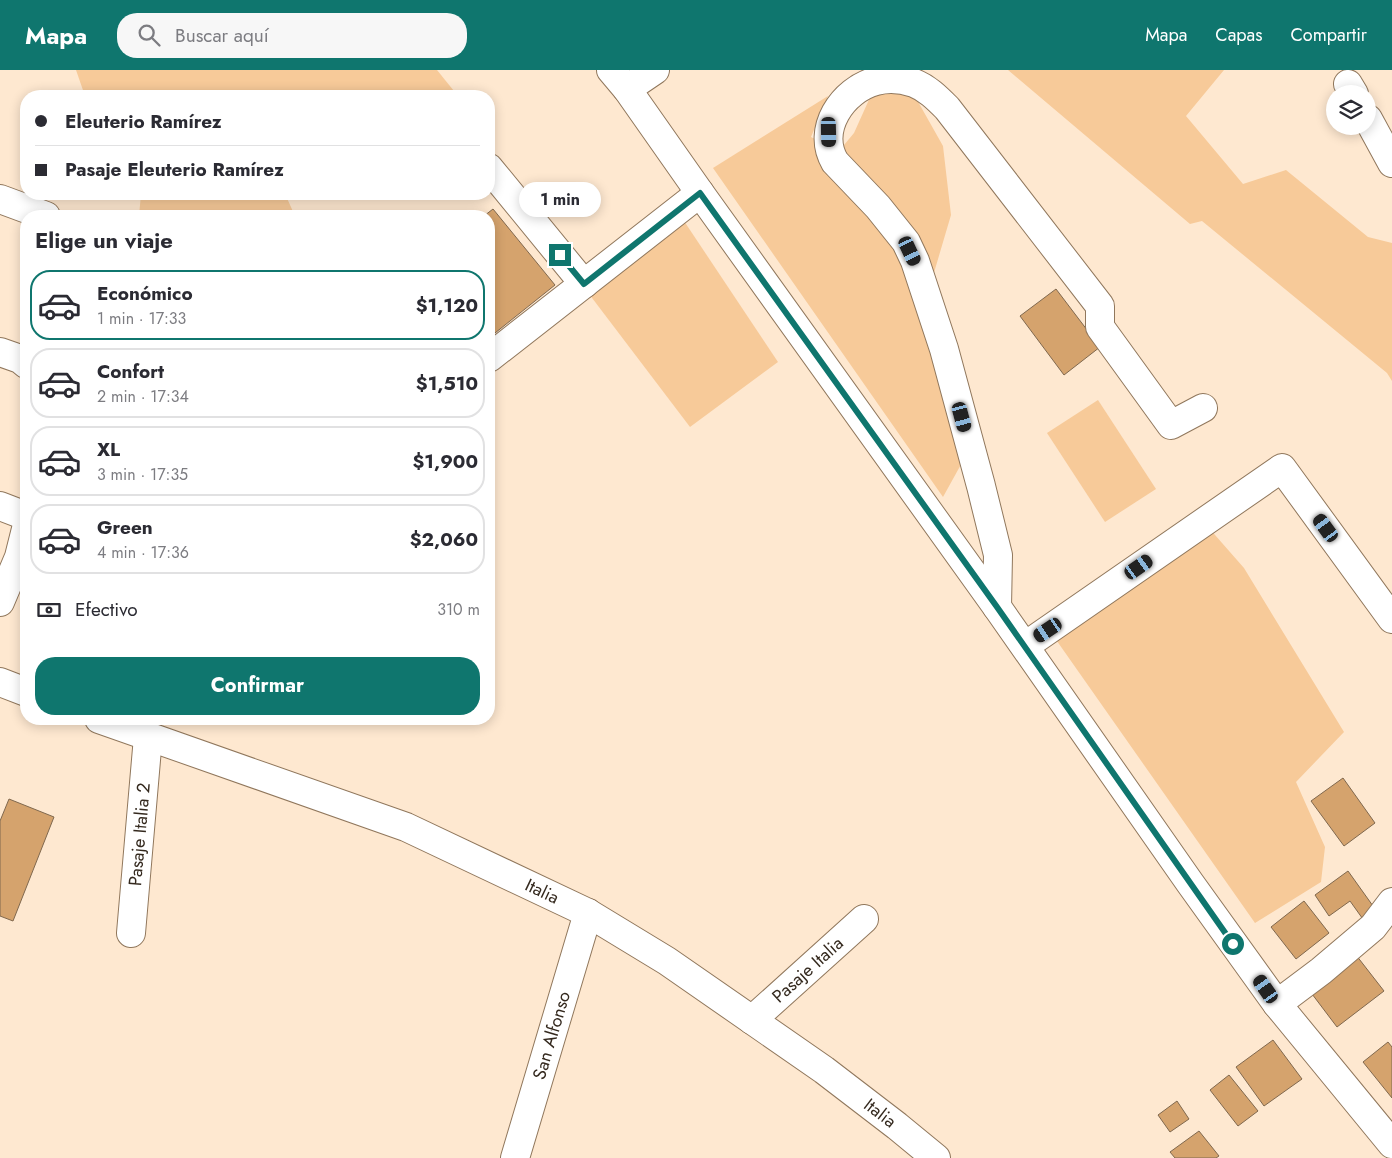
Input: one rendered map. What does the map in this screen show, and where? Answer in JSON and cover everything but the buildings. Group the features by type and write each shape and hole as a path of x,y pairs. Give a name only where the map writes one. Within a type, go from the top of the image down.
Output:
{"street":[{"path":"655,70 619,80 997,607 1276,1004 1392,1144"},
{"path":"997,607 998,555 944,349 915,261 906,242 878,207 835,162 831,155 829,132 838,108 848,97 868,84 892,80 915,84 934,95 954,116 1100,306 1100,327 1171,425 1203,408"},
{"path":"1376,134 1392,163"},
{"path":"495,175 584,284"},
{"path":"495,353 700,193"},
{"path":"0,199 37,207"},
{"path":"0,352 20,359"},
{"path":"1024,646 1282,468 1392,619"},
{"path":"0,506 20,514"},
{"path":"0,602 20,553"},
{"path":"0,682 20,690"},
{"name":"Italia","path":"115,725 406,827 588,913 667,961 824,1070 936,1158"},
{"name":"Pasaje Italia 2","path":"131,933 148,737"},
{"path":"1276,1004 1321,971 1373,928 1392,902"},
{"name":"San Alfonso","path":"515,1158 588,913"},
{"name":"Pasaje Italia","path":"752,1020 864,919"}],"shaded area":[{"path":"76,70 437,70 453,90 83,90"},
{"path":"1008,70 1224,70 1186,116 1243,184 1286,170 1368,237 1392,243 1392,381 1387,373 1202,221 1190,224"},
{"path":"912,91 943,146 951,215 923,310 969,450 943,497 713,168 828,96 811,137 839,151 854,133 872,93"},
{"path":"140,200 288,200 292,210 140,210"},
{"path":"684,221 778,362 690,427 586,290"},
{"path":"1098,400 1156,489 1105,522 1047,433"},
{"path":"1208,527 1244,568 1344,732 1296,782 1325,847 1321,882 1255,923 1052,634"}],"route":[{"path":"560,255 584,284 700,193 997,607 1233,944"}]}
